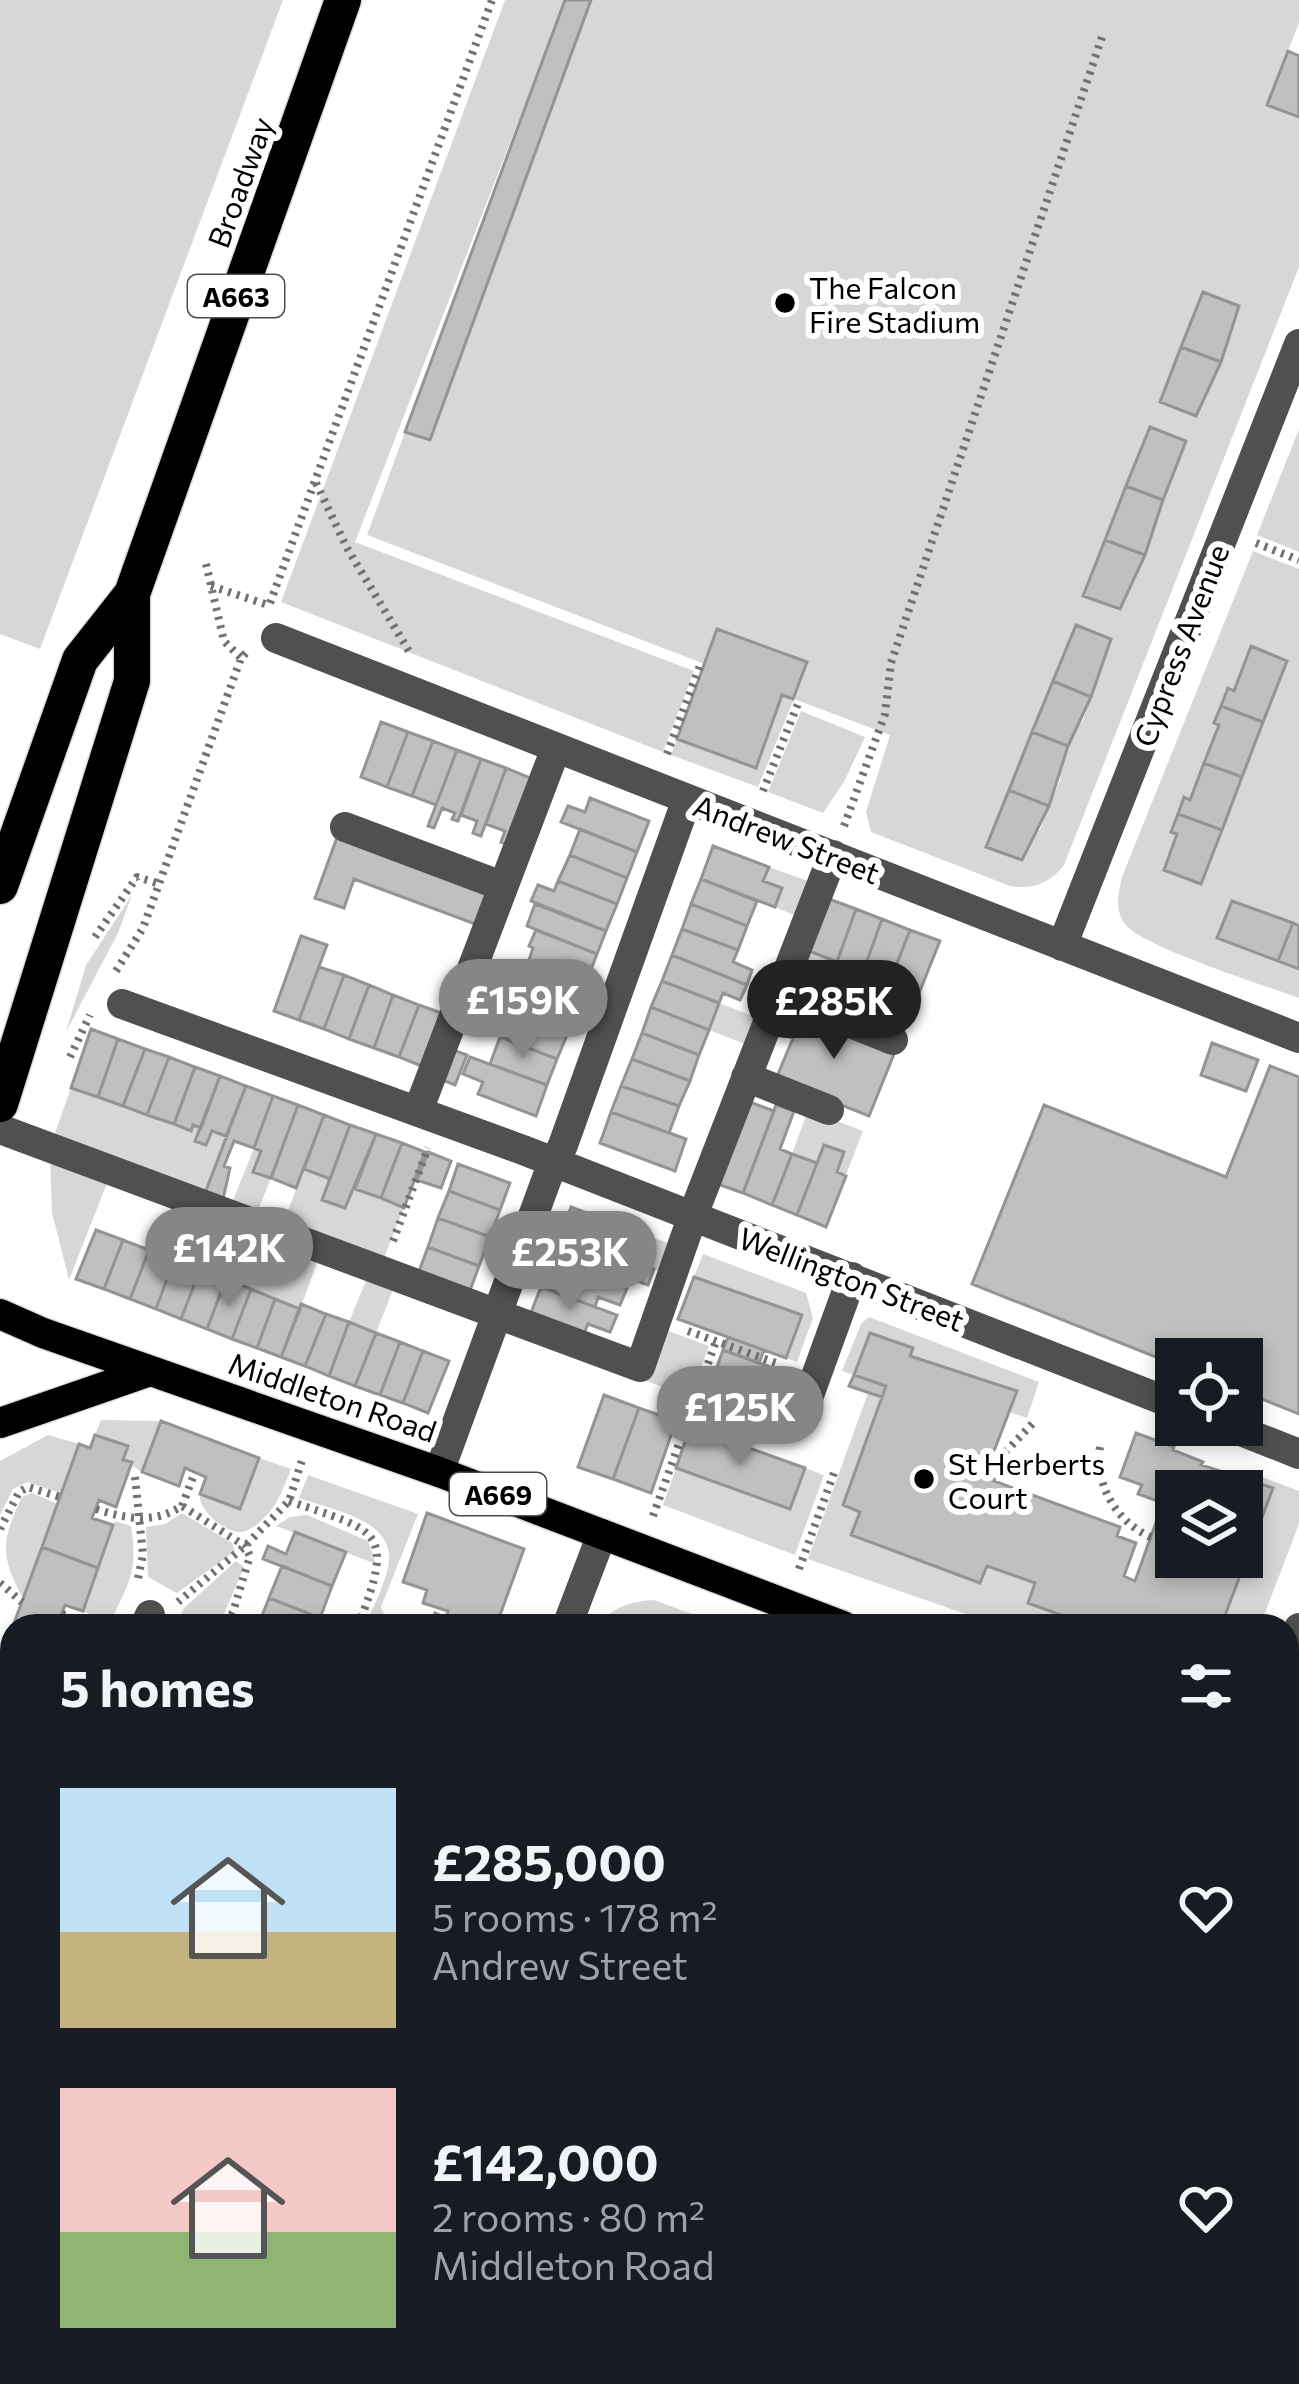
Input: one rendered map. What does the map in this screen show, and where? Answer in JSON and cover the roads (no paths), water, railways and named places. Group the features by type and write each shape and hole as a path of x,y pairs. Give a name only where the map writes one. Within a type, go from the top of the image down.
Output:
{"highway":[{"name":"Broadway","path":"0,886 80,660 132,594 343,0"},
{"name":"Broadway","path":"0,1104 132,681 132,594"}],"main road":[{"name":"Middleton Road","path":"0,1313 812,1614"},
{"path":"0,1423 150,1371"}],"street":[{"name":"Cypress Avenue","path":"1062,946 1299,344"},
{"name":"Andrew Street","path":"264,637 1299,1038"},
{"path":"418,1112 556,748"},
{"path":"439,1472 687,799"},
{"path":"345,826 502,886"},
{"path":"0,1129 640,1367 693,1215 833,855"},
{"path":"778,994 893,1040"},
{"name":"Wellington Street","path":"110,995 852,1276 1155,1397"},
{"path":"746,1077 830,1110"},
{"path":"799,1423 852,1276"},
{"path":"1263,1440 1299,1454"},
{"path":"572,1614 602,1534"}],"place":[{"name":"The Falcon Fire Stadium","path":"785,303"},
{"name":"St Herberts Court","path":"924,1479"}]}
